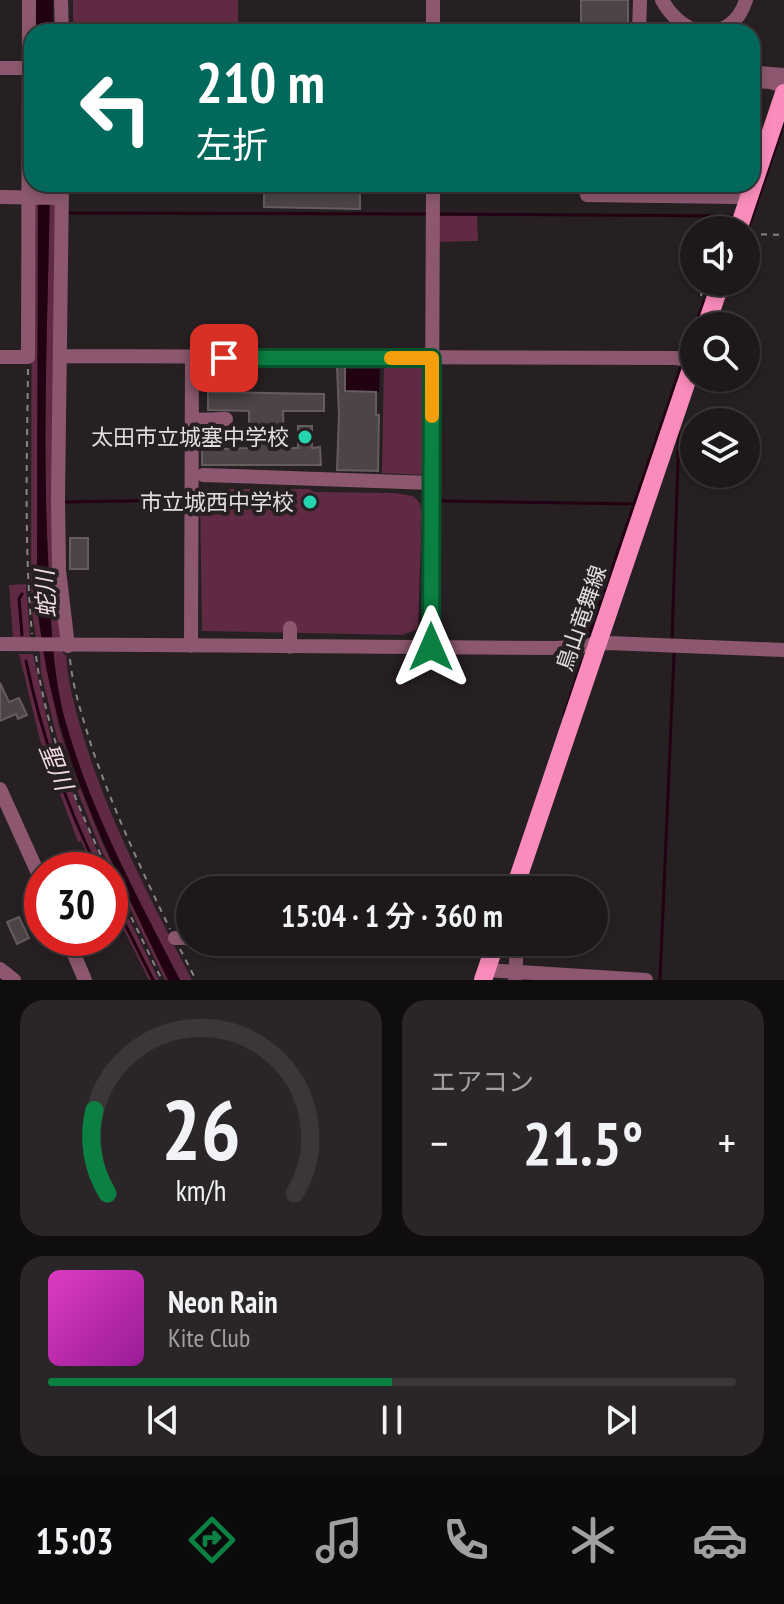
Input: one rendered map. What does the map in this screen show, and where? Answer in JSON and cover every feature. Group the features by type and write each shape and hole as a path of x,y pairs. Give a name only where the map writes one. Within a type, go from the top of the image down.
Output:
{"main road":[{"path":"760,165 784,93"},
{"path":"743,216 751,192"},
{"name":"鳥山竜舞線","path":"519,876 684,392"},
{"path":"485,975 491,956"}],"street":[{"path":"29,0 29,24"},
{"path":"61,0 62,24"},
{"path":"433,0 433,24"},
{"path":"639,24 640,0"},
{"path":"662,0 683,24"},
{"path":"731,24 740,15 746,0"},
{"path":"0,68 24,68"},
{"path":"760,74 784,75"},
{"path":"760,81 784,86"},
{"path":"0,357 28,357 29,192"},
{"path":"431,647 433,192"},
{"path":"587,192 587,195 737,197 748,201"},
{"path":"0,197 61,193 59,570 66,646"},
{"path":"61,356 680,360"},
{"path":"191,646 195,357"},
{"path":"192,420 226,419"},
{"path":"203,475 432,483"},
{"path":"0,644 191,646 290,638 431,647 558,648 598,645 784,650"},
{"path":"0,789 28,852"},
{"path":"75,956 85,980"},
{"path":"516,976 517,956"},
{"path":"0,969 14,980"},
{"path":"485,975 646,980"}],"path":[{"path":"760,234 784,235"},
{"path":"28,357 27,538 35,646 56,746 100,852"},
{"path":"66,646 72,682 109,797 128,844 176,928"},
{"path":"128,911 162,980"},
{"path":"188,956 196,980"}],"shaded area":[{"path":"73,0 238,0 238,24 73,24"},
{"path":"32,192 38,192 35,602 58,723 70,763 107,852 102,852 99,845 59,745 31,603"},
{"path":"50,192 57,192 63,654 66,655 71,690 96,776 134,865 176,948 176,956 180,956 192,980 180,980 128,876 128,852 116,852 90,793 67,727 58,685 51,622 46,465"},
{"path":"436,216 477,216 478,241 436,242"},
{"path":"384,362 423,362 427,366 427,475 382,473"},
{"path":"204,489 309,489 314,492 413,496 420,503 422,513 416,630 402,635 202,631 200,492"},
{"path":"26,584 30,637 13,639 9,585"},
{"path":"19,654 33,654 52,743 97,852 86,852 81,841 78,842 40,740"},
{"path":"128,896 168,980 165,980 128,904"},
{"path":"128,917 159,980 149,980 128,938"}],"water":[{"path":"34,0 53,0 52,24 36,24"},
{"name":"蛇川","path":"38,192 50,192 46,512 55,664 67,727 90,793 116,852 107,852 68,752 44,656 38,606 35,603"},
{"path":"345,369 380,369 379,392 345,391"},
{"path":"128,876 180,980 168,980 128,896"}],"building":[{"path":"581,0 628,0 628,24 581,24"},
{"path":"264,192 360,192 360,209 264,207"},
{"path":"337,367 345,367 345,391 376,392 376,415 379,415 378,471 337,470"},
{"path":"208,392 324,394 324,411 283,411 284,448 298,448 298,426 312,426 312,448 320,447 321,465 202,465 202,430 223,429 223,449 249,448 249,411 208,410"},
{"path":"70,538 88,538 88,569 70,569"},
{"path":"0,683 9,702 19,698 27,715 18,719 16,714 0,721"},
{"path":"19,917 24,928 24,940 17,944 7,922"}],"waterway":[{"path":"752,216 784,123"},
{"path":"67,213 427,214"},
{"path":"437,214 732,216"},
{"path":"700,312 704,301"},
{"path":"589,636 680,370"},
{"path":"672,639 679,431"},
{"path":"61,502 185,500"},
{"path":"438,501 634,504"},
{"path":"420,642 424,582"},
{"name":"聖川","path":"22,594 19,599 22,635"},
{"path":"660,980 674,654"},
{"path":"564,715 583,658"},
{"name":"聖川","path":"26,661 55,767 90,852"},
{"name":"聖川","path":"128,930 153,980"}],"slow traffic":[{"path":"391,358 432,358 432,416"}],"place":[{"name":"太田市立城塞中学校","path":"305,437"},
{"name":"市立城西中学校","path":"310,502"}],"route":[{"path":"224,358 432,358 431,647"}]}
